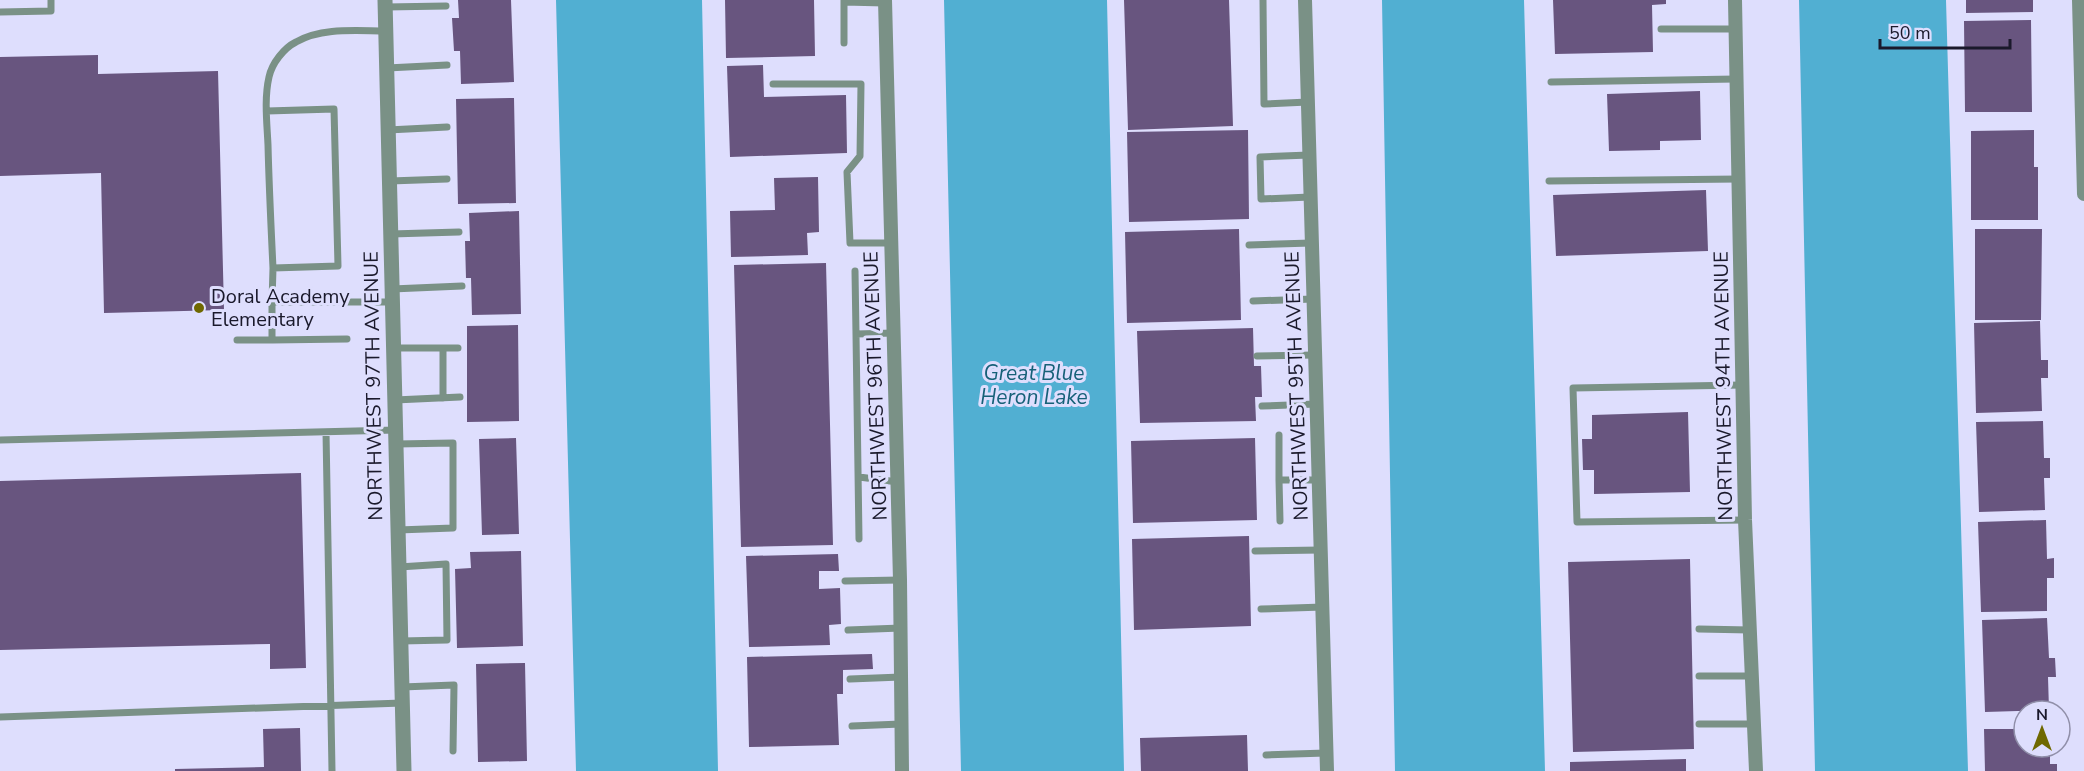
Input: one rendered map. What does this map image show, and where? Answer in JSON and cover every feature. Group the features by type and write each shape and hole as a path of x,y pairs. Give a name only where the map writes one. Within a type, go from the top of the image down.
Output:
{"street":[{"name":"NORTHWEST 95TH AVENUE","path":"1305,0 1327,771"},
{"name":"NORTHWEST 94TH AVENUE","path":"1735,0 1745,520 1756,771"},
{"path":"2079,0 2084,194"},
{"name":"NORTHWEST 96TH AVENUE","path":"885,1 898,482 902,771"},
{"name":"NORTHWEST 97TH AVENUE","path":"386,4 404,771"}],"lane":[{"path":"0,12 51,10 51,0"},
{"path":"1263,0 1264,104 1308,102"},
{"path":"844,43 844,1 885,1"},
{"path":"386,4 446,6"},
{"path":"1661,29 1735,29"},
{"path":"272,339 273,268 266,95 269,75 279,57 295,42 314,34 386,31"},
{"path":"387,68 447,65"},
{"path":"1551,81 1736,80"},
{"path":"772,84 861,84 860,156 847,172 850,243 890,243"},
{"path":"267,111 334,109 338,266 273,268"},
{"path":"388,130 447,127"},
{"path":"1309,155 1260,157 1261,199 1310,197"},
{"path":"390,181 447,178"},
{"path":"1549,181 1739,179"},
{"path":"391,234 459,232"},
{"path":"1249,245 1311,243"},
{"path":"855,272 859,539"},
{"path":"272,302 393,296 462,286"},
{"path":"1253,301 1313,299"},
{"path":"856,334 894,333"},
{"path":"237,340 347,339"},
{"path":"394,348 458,348"},
{"path":"443,348 443,398"},
{"path":"1257,356 1315,355"},
{"path":"1742,385 1573,388 1576,522 1745,520"},
{"path":"395,400 460,398"},
{"path":"1262,406 1317,404"},
{"path":"326,432 332,771"},
{"path":"0,440 326,432 453,443 453,528 398,530"},
{"path":"1279,435 1280,520"},
{"path":"858,477 898,482"},
{"path":"1279,480 1318,480"},
{"path":"1255,551 1321,550"},
{"path":"399,567 446,564 447,640 401,641"},
{"path":"845,581 900,580"},
{"path":"1261,609 1323,607"},
{"path":"848,630 901,628"},
{"path":"1700,629 1750,630"},
{"path":"1699,676 1752,676"},
{"path":"850,679 901,677"},
{"path":"0,717 331,705 454,685 453,751"},
{"path":"852,726 902,724"},
{"path":"1699,724 1754,724"},
{"path":"1266,755 1326,753"}],"water":[{"path":"556,0 702,0 718,771 576,771"},
{"name":"Great Blue Heron Lake","path":"944,0 1107,0 1124,771 961,771"},
{"path":"1382,0 1524,0 1545,771 1395,771"},
{"path":"1799,0 1946,0 1968,771 1815,771"}],"building":[{"path":"458,0 511,0 514,82 461,84 460,51 454,51 452,18 459,18"},
{"path":"725,0 814,0 815,56 726,58"},
{"path":"1124,0 1229,0 1233,126 1128,130"},
{"path":"1553,0 1666,0 1666,4 1652,5 1653,52 1555,54"},
{"path":"1966,0 2033,0 2033,12 1966,13"},
{"path":"2031,20 2032,112 1965,112 1964,21"},
{"path":"98,55 98,74 218,71 224,310 104,313 101,173 0,176 0,57"},
{"path":"763,65 764,97 846,95 847,153 730,157 727,66"},
{"path":"1700,91 1701,140 1660,141 1660,150 1609,151 1607,94"},
{"path":"514,98 516,203 458,204 456,99"},
{"path":"1248,130 1249,219 1129,222 1127,132"},
{"path":"2034,130 2034,167 2038,167 2038,220 1971,220 1971,131"},
{"path":"818,177 819,232 807,233 808,255 731,257 730,211 775,210 774,178"},
{"path":"1706,190 1708,251 1556,256 1553,195"},
{"path":"519,211 521,314 472,315 471,278 466,278 465,241 470,241 469,213"},
{"path":"1239,229 1241,320 1127,323 1125,232"},
{"path":"1975,229 2042,229 2041,320 1975,320"},
{"path":"826,263 833,545 741,547 734,265"},
{"path":"2040,321 2041,360 2048,360 2048,378 2041,378 2042,411 1976,413 1974,323"},
{"path":"518,325 519,421 467,422 467,326"},
{"path":"1253,328 1254,366 1261,366 1262,397 1255,397 1256,421 1140,423 1137,331"},
{"path":"1688,412 1690,492 1594,494 1594,470 1583,470 1582,439 1592,439 1592,415"},
{"path":"2043,421 2044,458 2050,458 2050,478 2044,478 2045,510 1979,512 1976,422"},
{"path":"516,438 519,534 482,535 479,439"},
{"path":"1255,438 1257,520 1133,523 1131,441"},
{"path":"301,473 306,668 270,669 270,644 0,650 0,481"},
{"path":"2046,520 2047,559 2054,558 2054,578 2047,578 2047,611 1981,612 1978,522"},
{"path":"1249,536 1251,626 1134,630 1132,539"},
{"path":"521,551 523,646 457,648 455,569 471,568 470,552"},
{"path":"838,554 839,571 819,571 819,589 840,588 841,624 829,625 830,645 749,647 746,556"},
{"path":"1690,559 1694,749 1573,752 1568,562"},
{"path":"2047,618 2049,658 2055,658 2056,677 2048,677 2049,699 2012,699 2012,711 1985,712 1982,620"},
{"path":"872,654 873,669 843,670 843,694 837,694 839,745 749,747 747,657"},
{"path":"525,663 527,761 478,762 476,664"},
{"path":"300,728 301,771 175,771 175,769 264,767 263,729"},
{"path":"1984,729 2012,729 2012,759 2050,759 2050,764 2057,764 2057,771 1985,771"},
{"path":"1247,735 1248,771 1141,771 1140,738"},
{"path":"1686,759 1686,771 1570,771 1570,762"}],"place":[{"name":"Doral Academy Elementary","path":"199,308"}]}
